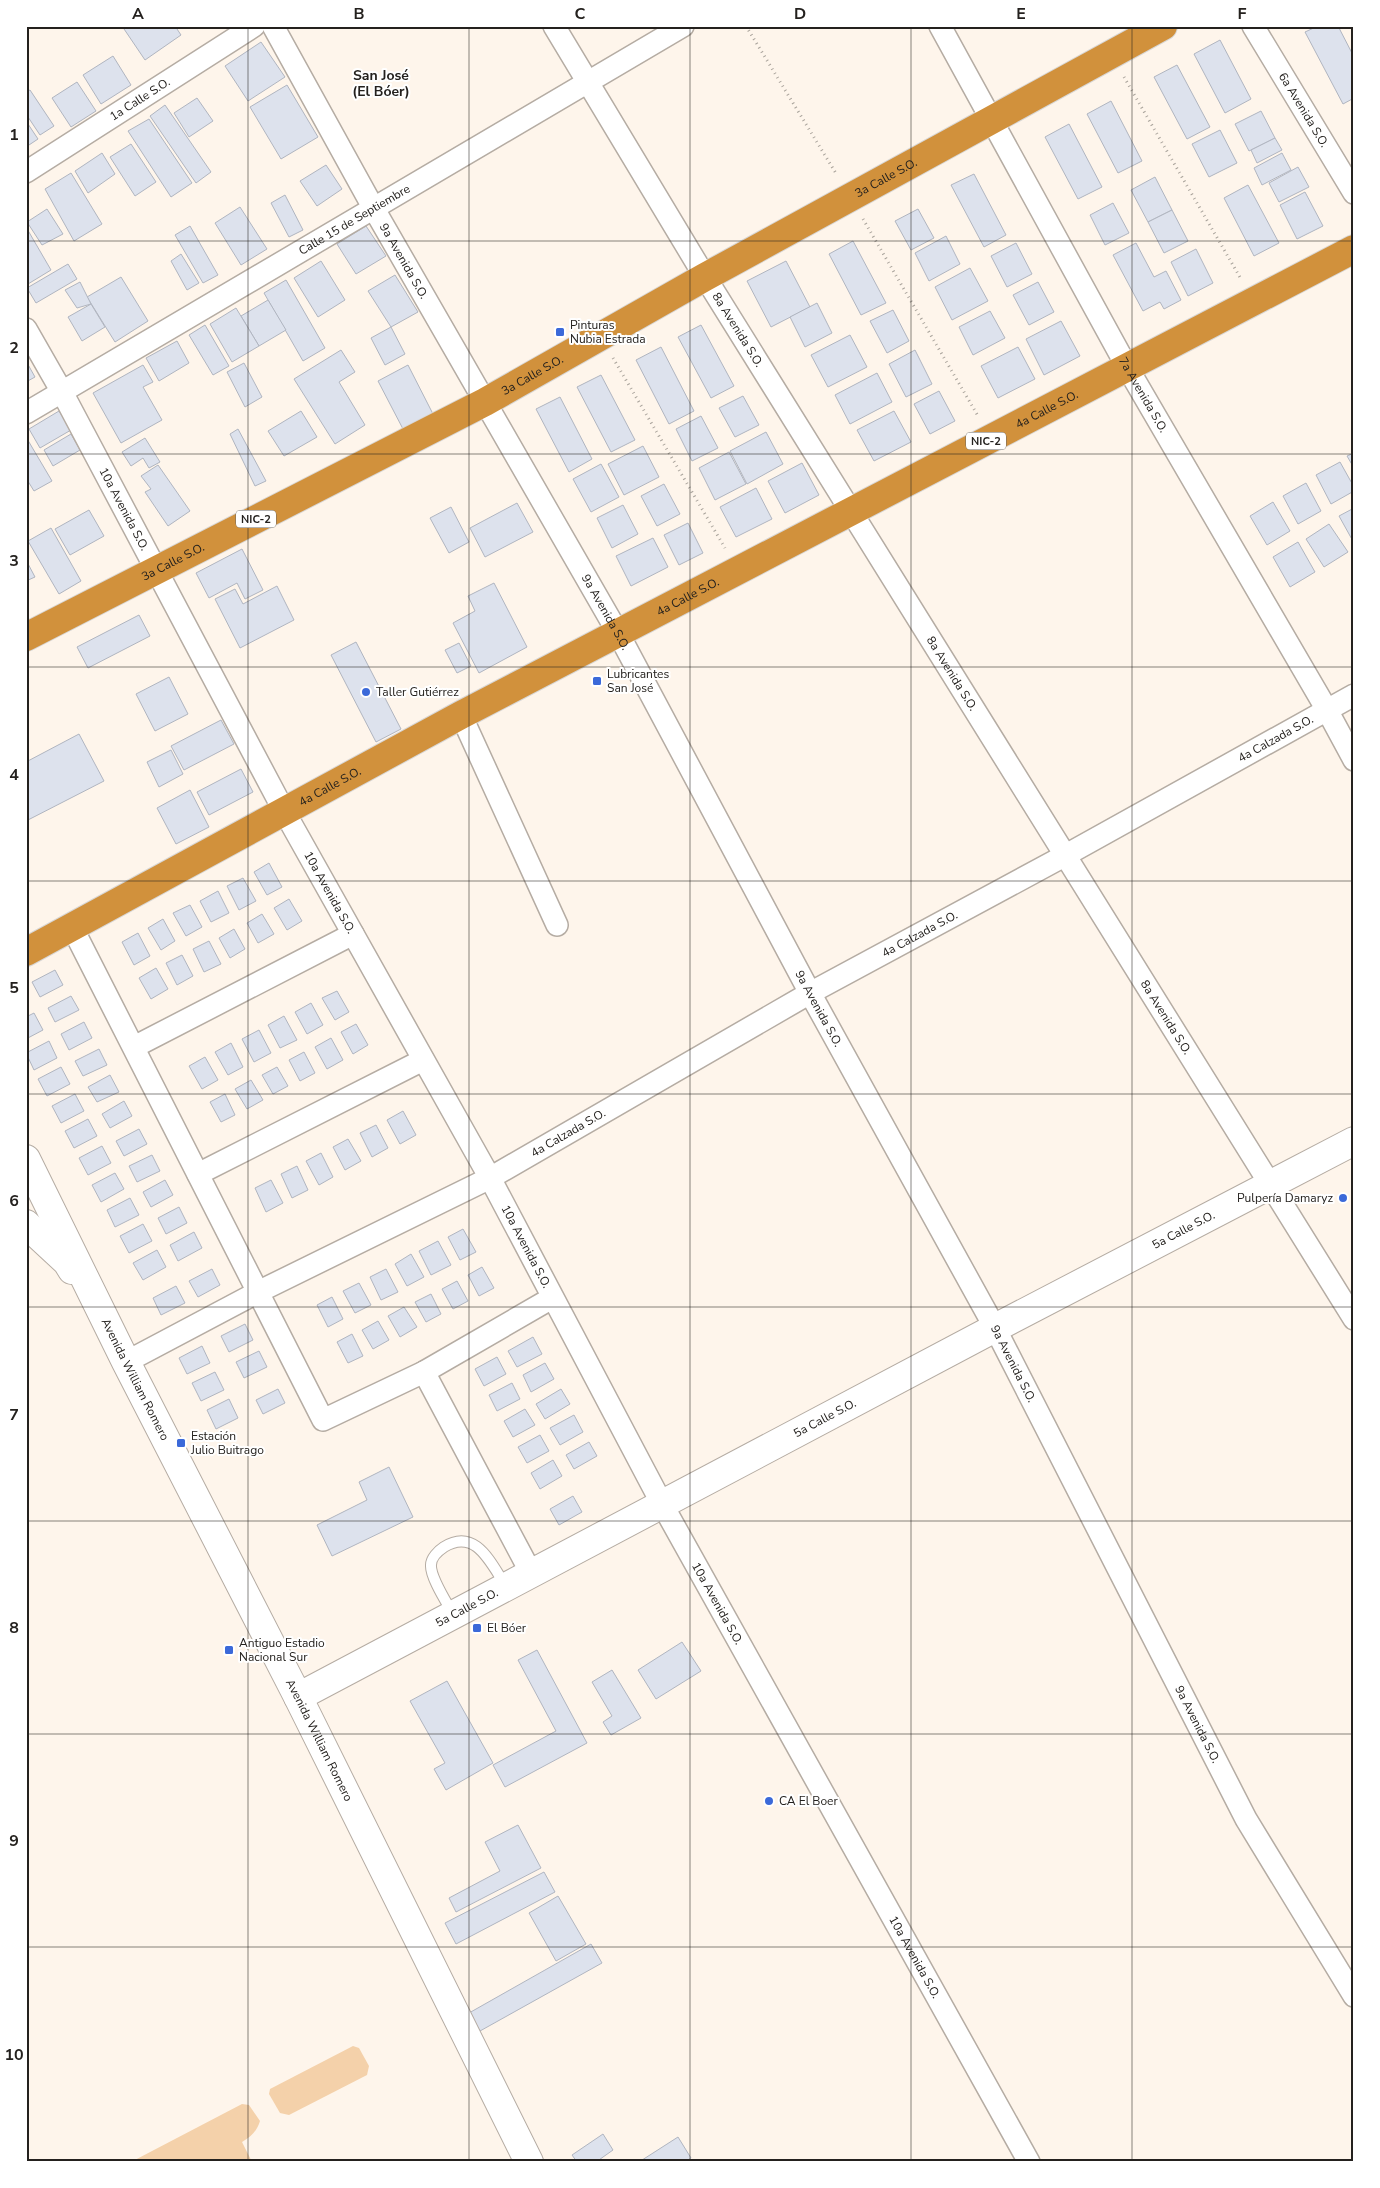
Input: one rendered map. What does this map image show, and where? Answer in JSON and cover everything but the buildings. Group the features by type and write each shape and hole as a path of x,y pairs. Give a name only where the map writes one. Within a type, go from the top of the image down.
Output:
{"highway":[{"name":"3a Calle S.O.","path":"26,637 485,402 705,277 1163,26"},
{"name":"4a Calle S.O.","path":"26,952 461,714 618,634 1354,249"}],"main road":[{"name":"5a Calle S.O.","path":"298,1697 994,1328 1354,1141"},
{"name":"Avenida William Romero","path":"26,1159 126,1362 298,1697 529,2162"},
{"path":"26,1224 67,1262 102,1312"}],"street":[{"name":"1a Calle S.O.","path":"26,172 254,26"},
{"name":"9a Avenida S.O.","path":"273,26 374,209 618,634 810,993 994,1328 1246,1819 1354,1996"},
{"name":"8a Avenida S.O.","path":"554,26 705,277 1354,1319"},
{"name":"Calle 15 de Septiembre","path":"26,413 683,26"},
{"name":"7a Avenida S.O.","path":"940,26 1127,367 1327,710 1354,760"},
{"name":"6a Avenida S.O.","path":"1253,26 1354,193"},
{"name":"10a Avenida S.O.","path":"26,329 62,392 284,811 490,1178 662,1504 1028,2162"},
{"name":"4a Calzada S.O.","path":"126,1362 258,1292 490,1178 810,993 1066,855 1354,695"},
{"path":"461,714 557,925"},
{"path":"72,927 323,1420 424,1372 552,1298"},
{"path":"134,1047 353,934"},
{"path":"198,1174 423,1060"},
{"path":"424,1372 532,1573"}],"lane":[{"path":"453,1615 433,1574 431,1565 434,1556 444,1547 460,1540 471,1542 481,1549 507,1587"}],"path":[{"path":"746,26 851,197 991,438"},
{"path":"1111,54 1254,302"},
{"path":"600,337 738,570"}],"shaded area":[{"path":"353,2046 359,2048 369,2066 367,2075 289,2115 280,2113 269,2094 270,2089"},
{"path":"242,2104 249,2105 260,2121 253,2133 242,2142 252,2162 131,2162"}],"place":[{"name":"Pinturas Nubia Estrada","path":"560,332"},
{"name":"Lubricantes San José","path":"597,681"},
{"name":"Taller Gutiérrez","path":"366,692"},
{"name":"Pulpería Damaryz","path":"1343,1198"},
{"name":"Estación Julio Buitrago","path":"181,1443"},
{"name":"El Bóer","path":"477,1628"},
{"name":"Antiguo Estadio Nacional Sur","path":"229,1650"},
{"name":"CA El Boer","path":"769,1801"}],"district":[{"name":"San José (El Bóer)","path":"381,84"}]}
